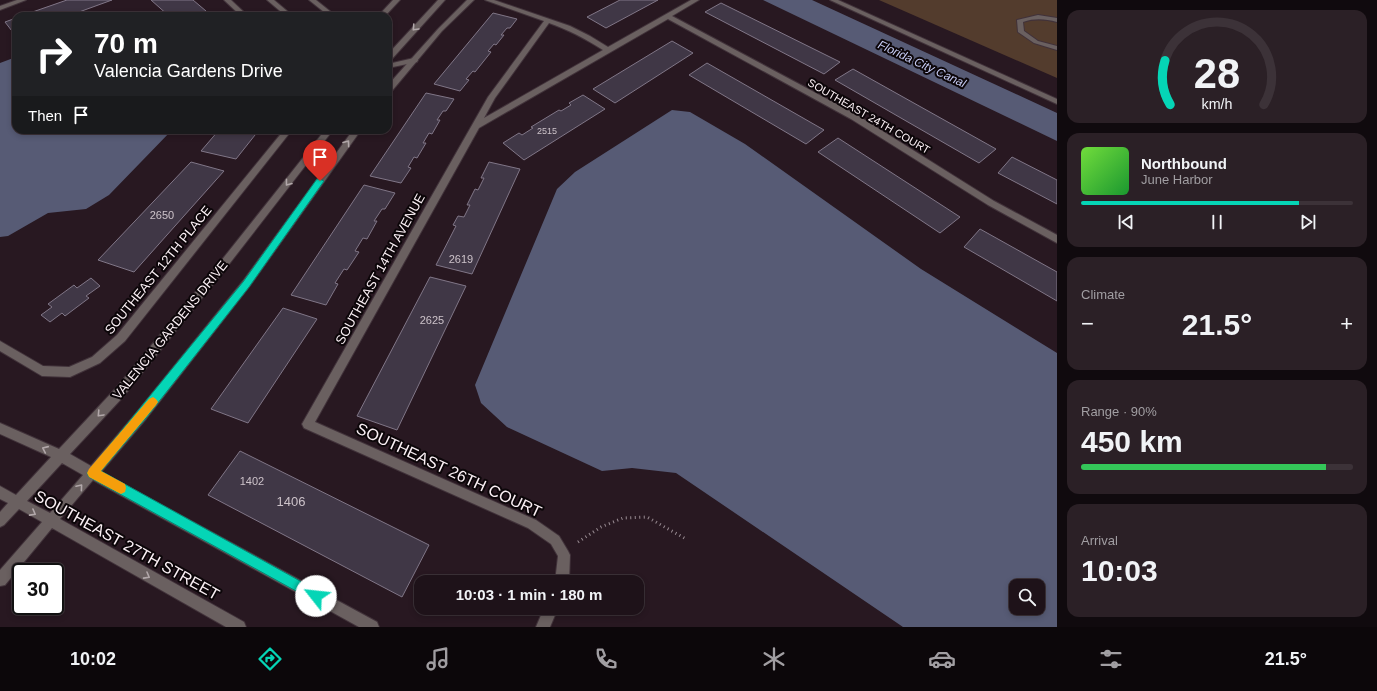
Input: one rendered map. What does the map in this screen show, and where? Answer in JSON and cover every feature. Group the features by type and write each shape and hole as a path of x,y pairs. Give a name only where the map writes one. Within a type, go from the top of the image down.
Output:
{"street":[{"path":"0,8 23,0"},
{"path":"227,0 240,12"},
{"path":"270,0 285,12"},
{"path":"312,0 328,12"},
{"path":"385,12 397,0"},
{"path":"392,54 442,0"},
{"path":"392,85 440,30 471,0"},
{"path":"488,0 568,27 588,37 608,50"},
{"path":"475,127 696,0"},
{"path":"833,0 1057,102"},
{"name":"SOUTHEAST 24TH COURT","path":"667,16 854,117 991,203 1057,239"},
{"path":"1057,20 1031,16 1019,21 1021,32 1036,42 1057,48"},
{"name":"SOUTHEAST 14TH AVENUE","path":"308,424 492,97 548,20"},
{"path":"392,65 414,60"},
{"name":"SOUTHEAST 12TH PLACE","path":"0,346 42,371 70,372 96,360 121,338 285,134"},
{"name":"VALENCIA GARDENS DRIVE","path":"0,521 120,392 220,269 326,134"},
{"path":"0,580 142,415 246,284 354,134"},
{"name":"SOUTHEAST 26TH COURT","path":"308,424 532,524 555,540 564,555 563,575"},
{"path":"0,428 61,456 93,473 372,627"},
{"name":"SOUTHEAST 27TH STREET","path":"0,492 17,503 239,627"},
{"path":"543,627 548,615"}],"path":[{"path":"578,542 601,527 623,518 647,517 686,538"}],"shaded area":[{"path":"879,0 1057,0 1057,78"}],"water":[{"name":"Florida City Canal","path":"763,0 812,0 1057,113 1057,141"},
{"path":"12,58 12,134 168,134 109,195 86,209 48,213 8,236 0,237 0,63"},
{"path":"672,110 690,112 745,144 921,269 1057,353 1057,627 903,627 676,473 632,468 602,471 507,427 481,403 475,385 557,189 575,172"}],"building":[{"path":"67,0 112,0 79,12 32,12"},
{"path":"151,0 193,0 206,11 203,12 164,12"},
{"path":"620,0 658,0 606,28 587,17"},
{"path":"721,3 840,62 824,74 705,12"},
{"path":"493,13 517,19 510,28 507,28 501,35 504,35 496,45 494,44 488,51 491,52 475,72 473,71 466,79 469,80 460,91 434,84"},
{"path":"12,19 12,31 5,22"},
{"path":"672,41 693,53 615,103 593,89"},
{"path":"707,63 824,130 806,144 689,75"},
{"path":"853,69 996,149 979,163 835,80"},
{"path":"426,93 454,99 446,111 443,111 437,120 440,120 432,134 429,133 423,143 426,143 417,158 414,157 408,167 411,168 401,183 370,176"},
{"path":"583,95 605,109 524,160 503,143 519,133 522,135 533,128 531,127 559,110 561,111 571,105 569,103"},
{"path":"216,134 256,134 236,159 201,151"},
{"path":"838,138 960,217 940,233 818,152"},
{"path":"1012,157 1057,180 1057,204 998,173"},
{"path":"191,162 224,171 134,272 98,260"},
{"path":"489,162 520,169 472,274 436,265 456,226 453,225 458,216 464,217 470,205 467,205 475,189 478,190 484,178 481,178"},
{"path":"364,185 395,193 385,209 382,209 374,221 377,221 367,239 363,238 355,251 359,252 347,270 344,269 335,283 338,284 326,305 291,295"},
{"path":"980,229 1057,272 1057,301 964,247"},
{"path":"430,277 466,286 397,430 357,416"},
{"path":"91,278 100,286 86,296 89,298 65,316 62,313 50,322 41,315 52,307 48,304 74,285 77,288"},
{"path":"283,308 317,319 248,423 211,409"},
{"path":"240,451 429,545 402,597 208,495"}],"slow traffic":[{"path":"121,488 93,473 153,402"}],"route":[{"path":"316,596 93,473 142,415 246,284 320,181"}]}
